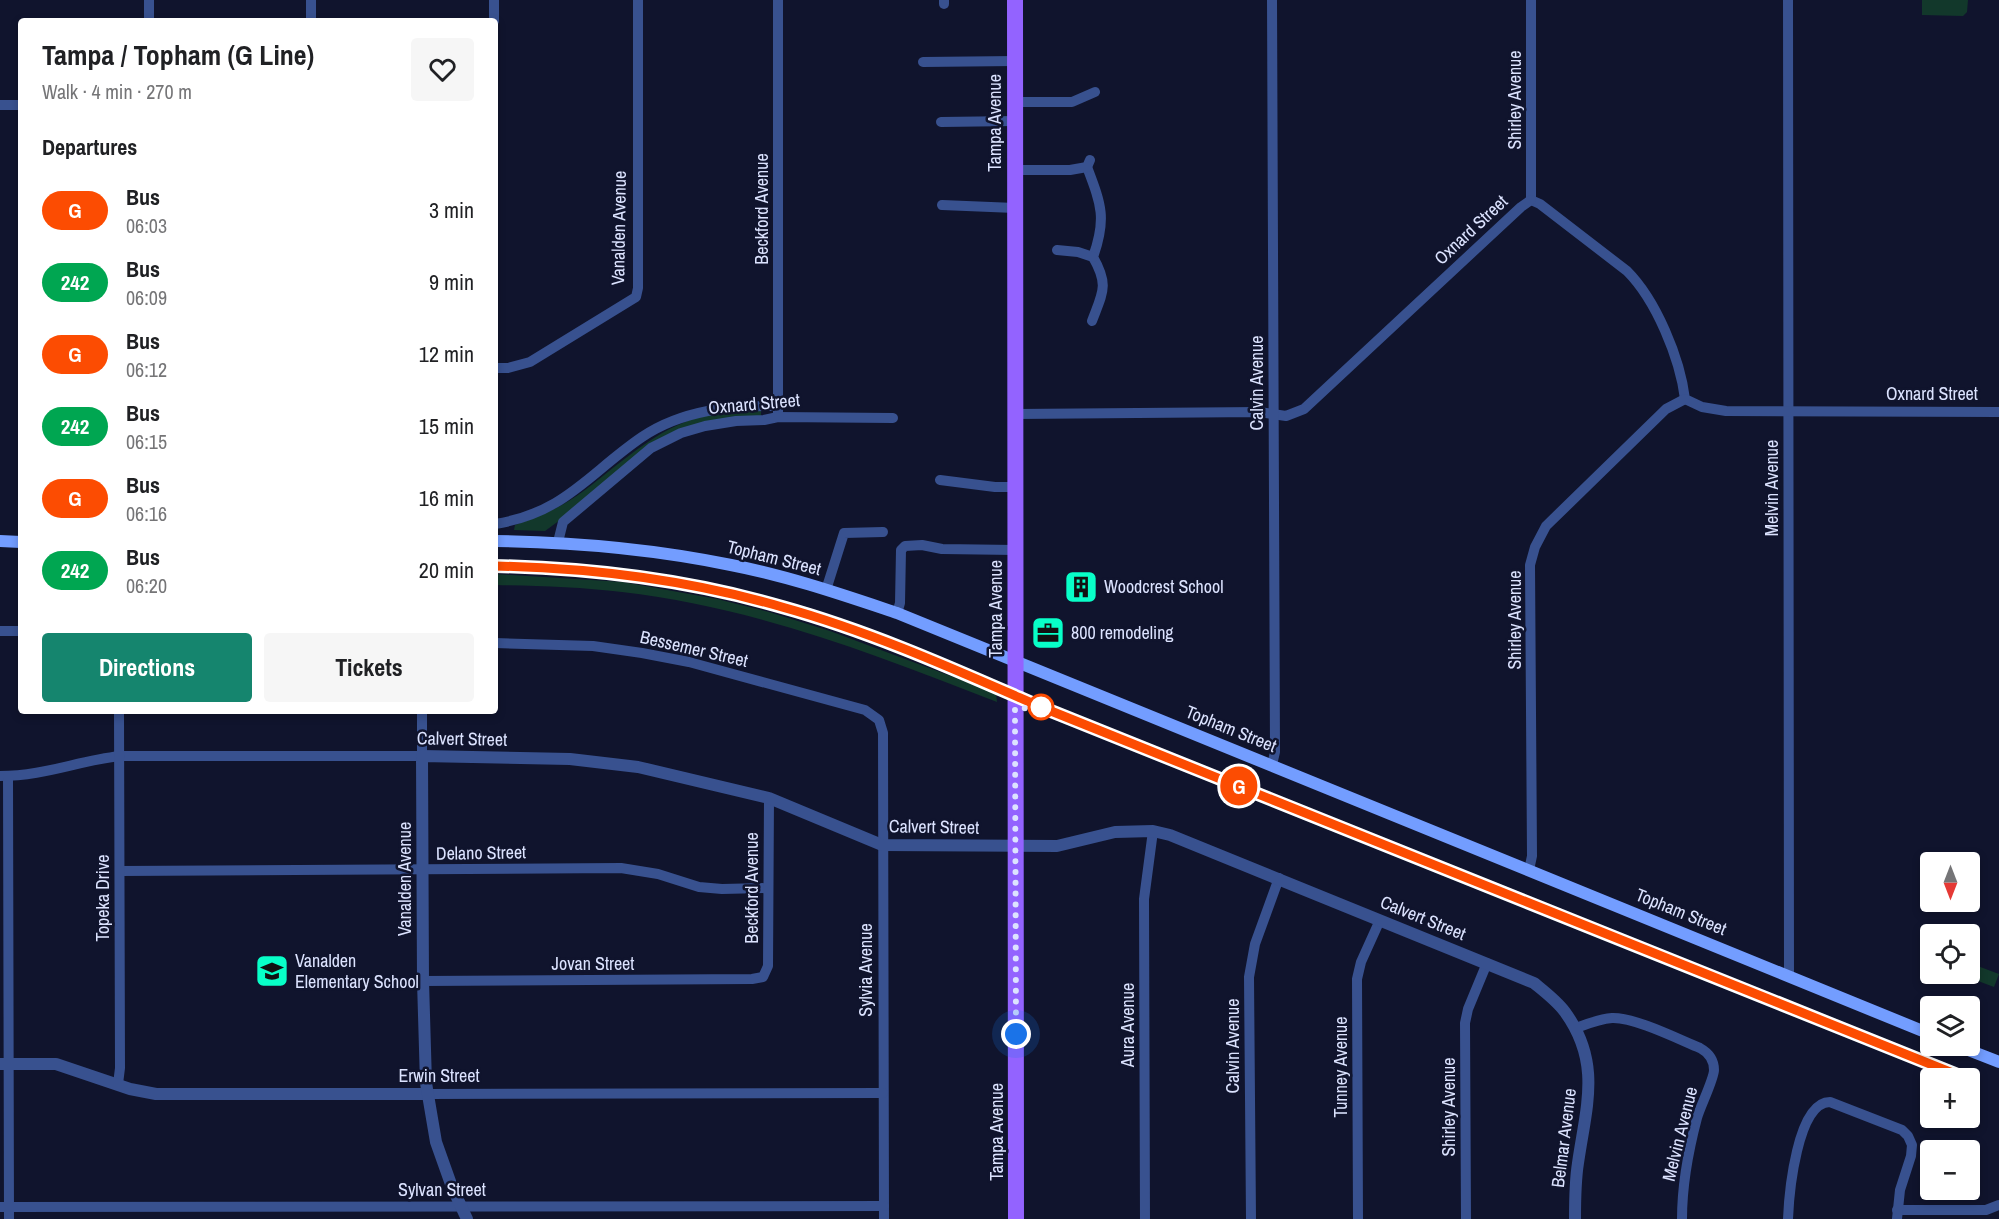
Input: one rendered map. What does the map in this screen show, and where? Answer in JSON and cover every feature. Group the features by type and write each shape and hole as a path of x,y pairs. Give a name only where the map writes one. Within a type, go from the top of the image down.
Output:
{"main road":[{"name":"Tampa Avenue","path":"1015,0 1016,1219"},
{"path":"0,541 18,542"},
{"name":"Topham Street","path":"498,541 558,542 694,558 780,576 897,614 1920,1030"},
{"path":"1980,1054 1999,1062"}],"street":[{"path":"149,0 149,18"},
{"path":"311,0 311,18"},
{"path":"494,0 494,18"},
{"name":"Vanalden Avenue","path":"498,368 508,368 530,362 636,297 638,288 638,0"},
{"name":"Beckford Avenue","path":"778,0 778,412"},
{"name":"Calvin Avenue","path":"1272,0 1275,752 1272,765"},
{"name":"Shirley Avenue","path":"1531,0 1531,200"},
{"name":"Melvin Avenue","path":"1788,0 1789,976"},
{"path":"923,62 1015,62"},
{"path":"1015,102 1072,102 1095,92"},
{"path":"0,105 18,105"},
{"path":"941,122 1015,121"},
{"path":"1014,170 1070,170 1088,163 1102,212 1102,228 1093,257 1104,279 1103,294 1092,321"},
{"name":"Oxnard Street","path":"1015,414 1260,412 1286,417 1304,409 1531,200 1549,211 1627,271 1639,283 1677,359 1686,399 1711,410 1999,412"},
{"path":"942,205 1015,208"},
{"path":"1057,250 1078,252 1093,257"},
{"name":"Shirley Avenue","path":"1529,870 1532,856 1530,565 1535,547 1546,526 1574,498 1665,409 1686,399"},
{"name":"Oxnard Street","path":"498,523 521,518 555,504 570,495 643,436 679,418 735,407 778,412 893,418"},
{"name":"Oxnard Street","path":"558,542 563,522 651,448 681,433 705,426 736,421 764,420 778,412"},
{"path":"940,480 995,487 1015,487"},
{"path":"826,590 844,533 883,532"},
{"path":"897,614 900,603 901,550 905,546 1015,550"},
{"path":"0,631 18,631"},
{"name":"Bessemer Street","path":"498,643 593,646 689,662 865,710 879,720"},
{"name":"Topeka Drive","path":"118,1084 120,1068 119,714"},
{"name":"Vanalden Avenue","path":"422,714 423,1041 427,1094 436,1142 452,1187 467,1219"},
{"name":"Sylvia Avenue","path":"879,720 883,733 884,1219"},
{"name":"Calvert Street","path":"4,776 40,774 95,759 120,756 422,756 581,760 638,767 770,798 882,845 1065,845 1115,832 1153,831 1170,835 1279,878 1534,983 1564,1010 1576,1028"},
{"path":"4,776 5,1207 9,1219"},
{"name":"Beckford Avenue","path":"763,977 768,966 770,798"},
{"name":"Aura Avenue","path":"1145,1219 1144,899 1153,831"},
{"name":"Delano Street","path":"120,871 621,868 658,874 699,887 768,888"},
{"name":"Calvin Avenue","path":"1251,1219 1249,977 1255,944 1279,878"},
{"name":"Tunney Avenue","path":"1358,1219 1358,979 1361,962 1380,920"},
{"name":"Shirley Avenue","path":"1466,1219 1465,1023 1468,1009 1488,963"},
{"name":"Jovan Street","path":"423,981 740,980 763,977"},
{"name":"Melvin Avenue","path":"1576,1028 1613,1018 1626,1019 1700,1048 1712,1059 1713,1076 1697,1118 1686,1167 1682,1219"},
{"name":"Belmar Avenue","path":"1575,1219 1577,1167 1590,1088 1587,1055 1576,1028"},
{"name":"Erwin Street","path":"4,1064 56,1064 156,1094 883,1093"},
{"path":"1788,1219 1792,1176 1799,1145 1810,1116 1823,1102 1830,1102 1902,1130 1908,1136 1912,1145 1911,1156 1900,1190 1897,1215 1986,1210 1999,1205"},
{"name":"Sylvan Street","path":"5,1207 884,1206"}],"green space":[{"path":"1922,0 1968,0 1967,12 1963,16 1922,15"},
{"path":"761,411 761,416 686,428 545,531 514,530 515,525 577,496 630,455 678,425 715,413"},
{"path":"498,574 623,582 717,599 769,612 830,631 996,693 997,702 859,650 766,621 671,599 574,588 498,585"},
{"path":"1980,967 1999,974 1994,987 1980,982"}],"bus line":[{"name":"G","path":"498,566 582,570 679,583 783,607 849,628 1940,1068"}],"place":[{"name":"Woodcrest School","path":"1081,587"},
{"name":"800 remodeling","path":"1048,633"},
{"name":"Vanalden Elementary School","path":"272,971"}],"route":[{"path":"1016,1034 1015,709 1041,707"}]}
